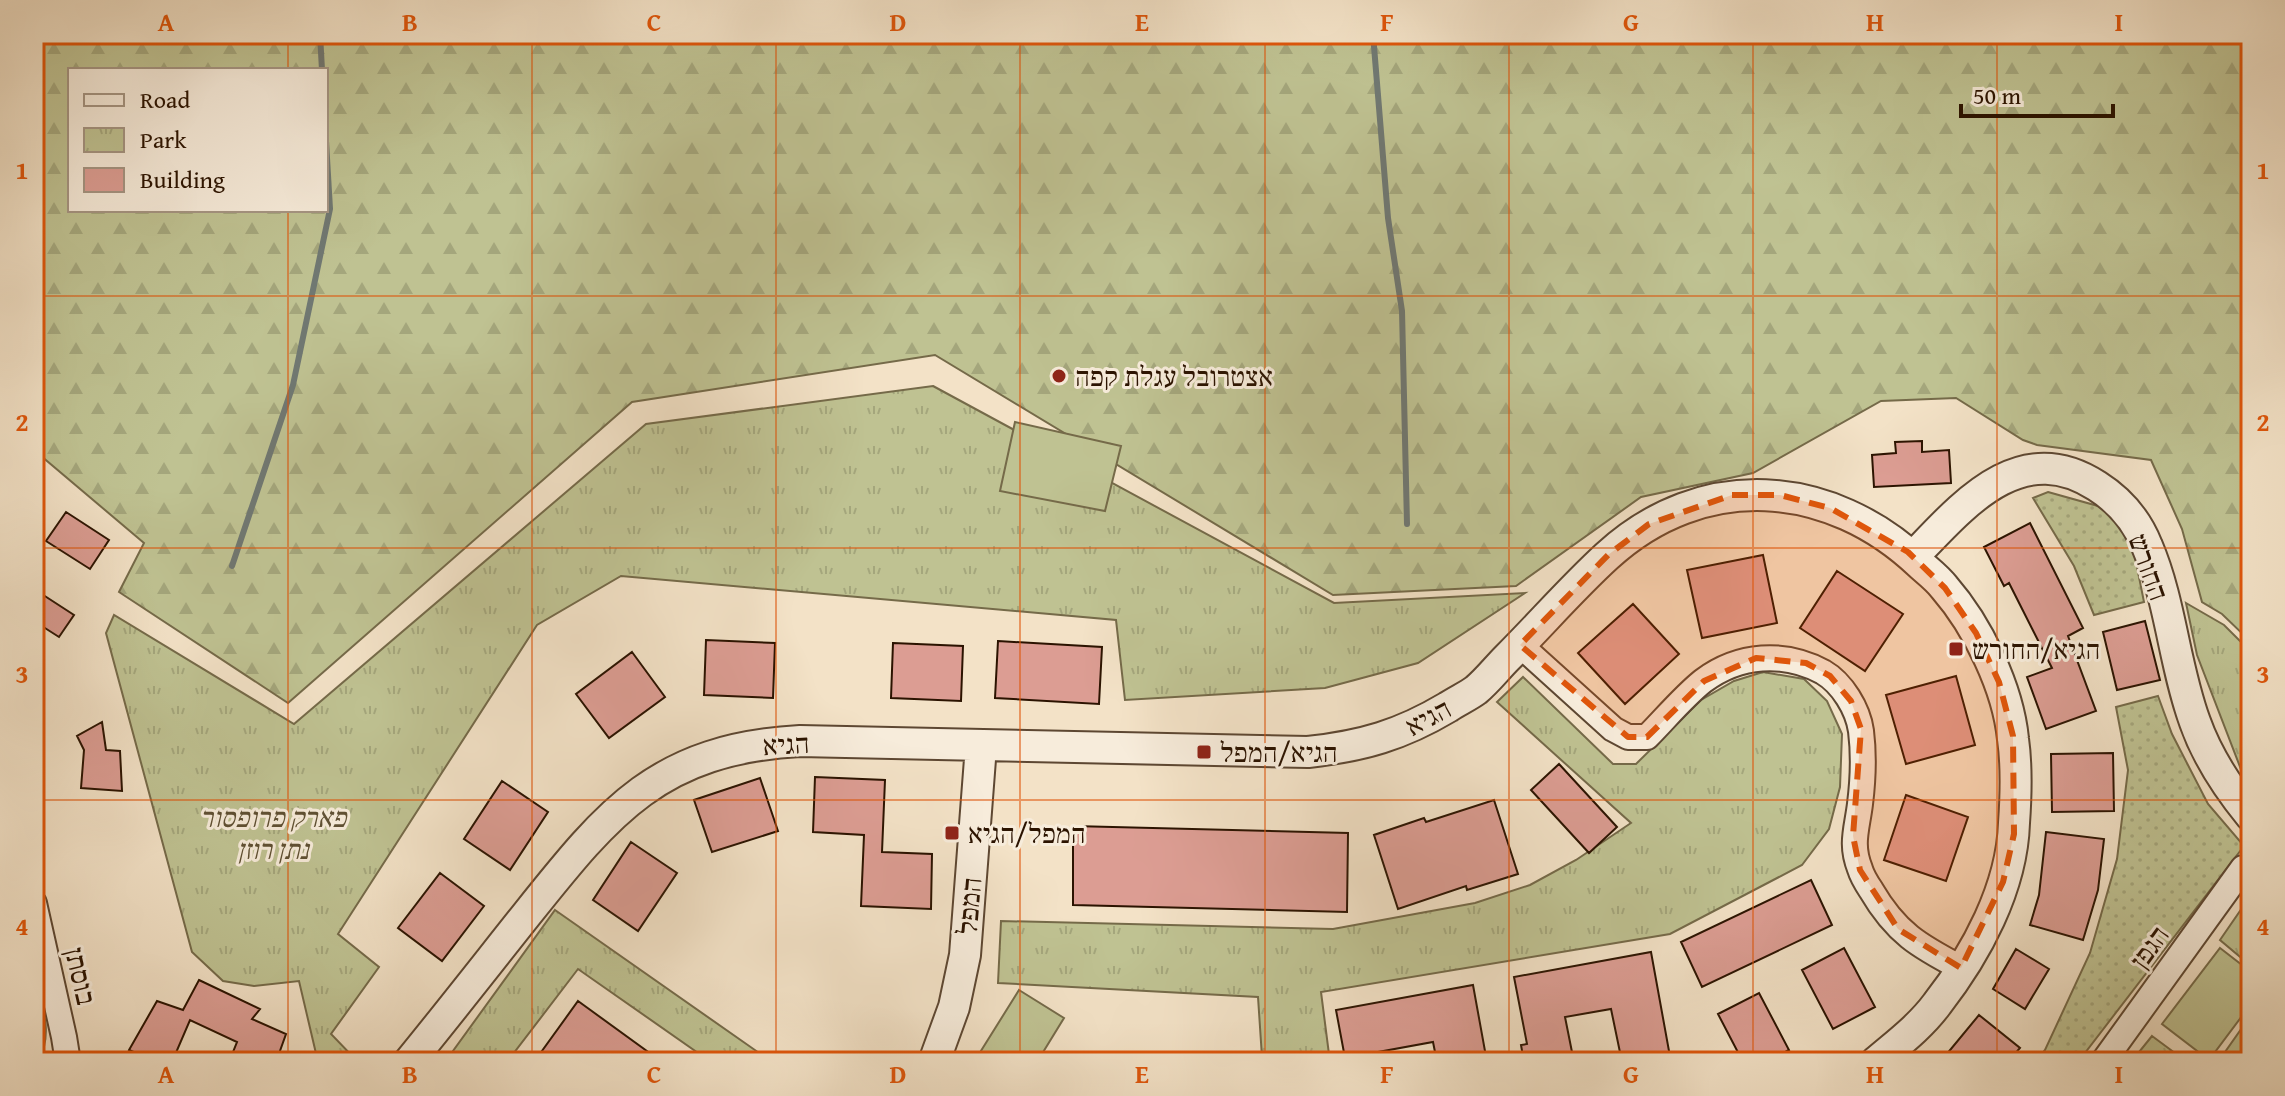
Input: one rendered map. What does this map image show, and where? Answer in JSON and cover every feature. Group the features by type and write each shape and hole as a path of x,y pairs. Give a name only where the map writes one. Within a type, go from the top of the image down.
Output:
{"street":[{"name":"החורש","path":"1913,557 1986,487 2033,468 2059,469 2086,479 2107,493 2128,513 2146,544 2158,576 2179,673 2195,724 2230,790 2251,816"},
{"name":"הגיא","path":"409,1062 595,831 635,796 667,775 701,759 724,752 800,741 1308,752 1350,747 1391,736 1476,690 1608,555 1649,524 1687,506 1732,495 1780,495 1830,508 1872,526 1913,557 1945,588 1976,633 1999,682 2013,736 2016,785 2014,834 2003,882 1985,926 1936,1005 1908,1035 1876,1062"},
{"path":"1520,645 1613,729 1628,737 1647,737 1704,681 1730,666 1756,658 1782,658 1806,663 1830,676 1851,701 1861,729 1863,766 1860,807 1853,836 1860,870 1876,900 1898,929 1924,949 1961,968"},
{"name":"המפל","path":"934,1062 954,1007 965,955 981,746"},
{"name":"הגפן","path":"2103,1062 2243,868"},
{"name":"בוסתן","path":"34,903 68,1062"}],"highlighted area":[{"path":"1732,495 1780,495 1830,508 1908,552 1945,588 1976,633 1999,682 2013,736 2014,834 2003,882 1961,968 1898,929 1860,870 1853,836 1861,729 1851,701 1830,676 1806,663 1756,658 1704,681 1647,737 1628,737 1520,645 1608,555 1649,524"}],"green space":[{"path":"34,34 2251,34 2251,642 2222,614 2202,602 2182,529 2151,460 2037,445 2023,440 1956,398 1881,401 1753,473 1641,497 1516,586 1333,595 935,355 632,402 288,703 119,592 144,543 34,450"},
{"name":"פארק פרופסור נתן רוזן","path":"933,386 1334,603 1525,593 1418,663 1325,688 1125,700 1116,620 621,576 537,625 338,934 379,967 331,1034 358,1062 318,1062 299,981 254,986 223,981 192,952 106,633 114,615 294,724 646,424"},
{"path":"1015,422 1121,446 1105,511 1000,491"},
{"path":"2048,492 2105,508 2132,542 2144,602 2094,615 2074,566 2033,498"},
{"path":"2186,603 2224,625 2251,652 2251,786 2242,772 2197,655"},
{"path":"1763,672 1804,679 1827,701 1842,734 1840,787 1829,829 1802,865 1670,934 1321,992 1330,1062 1267,1062 1262,1057 1258,997 998,983 1001,921 1333,929 1475,903 1530,885 1576,860 1631,823 1497,702 1523,677 1613,764 1636,764 1701,700 1734,681"},
{"path":"2158,696 2172,734 2208,804 2244,846 2078,1062 2035,1062 2045,1050 2090,953 2117,859 2128,770 2116,707"},
{"path":"2251,895 2251,966 2220,940"},
{"path":"555,910 772,1062 711,1062 578,969 507,1062 445,1062"},
{"path":"2220,948 2251,972 2251,1004 2209,1060 2162,1024"},
{"path":"34,975 46,1030 38,1062 34,1062"},
{"path":"1019,990 1064,1018 1037,1062 974,1062"},
{"path":"2251,1015 2251,1062 2218,1062"},
{"path":"2152,1036 2187,1062 2131,1062"}],"building":[{"path":"1922,441 1922,452 1949,450 1951,483 1874,487 1872,455 1896,453 1895,442"},
{"path":"66,512 109,540 90,569 46,541"},
{"path":"2030,523 2083,628 2068,636 2096,711 2046,729 2027,677 2052,668 2009,583 2004,586 1984,547"},
{"path":"1763,555 1777,623 1702,638 1687,570"},
{"path":"1837,571 1903,614 1865,671 1800,628"},
{"path":"34,589 74,615 59,637 34,621"},
{"path":"1633,604 1679,654 1625,704 1578,653"},
{"path":"2145,621 2160,680 2117,690 2103,632"},
{"path":"706,640 775,643 773,698 704,695"},
{"path":"998,641 1102,647 1099,704 995,698"},
{"path":"893,643 963,646 961,701 891,698"},
{"path":"632,652 665,697 609,738 576,694"},
{"path":"1956,676 1975,745 1906,764 1886,695"},
{"path":"102,722 106,750 120,751 122,791 81,788 84,750 77,736"},
{"path":"2113,753 2114,811 2052,812 2051,754"},
{"path":"1559,764 1617,827 1589,853 1531,790"},
{"path":"815,777 885,780 882,852 932,854 931,909 861,906 864,835 813,832"},
{"path":"760,778 778,831 712,852 694,800"},
{"path":"502,781 548,812 510,870 464,839"},
{"path":"1906,795 1968,817 1946,881 1884,860"},
{"path":"1494,800 1518,874 1467,890 1466,886 1398,909 1374,835"},
{"path":"1073,826 1348,833 1347,912 1073,905"},
{"path":"2046,832 2104,839 2098,890 2083,940 2030,925 2039,895"},
{"path":"631,842 677,873 638,931 593,900"},
{"path":"440,873 484,906 442,961 398,928"},
{"path":"1811,880 1832,925 1702,987 1681,942"},
{"path":"1844,948 1875,1007 1833,1029 1802,970"},
{"path":"2016,949 2049,969 2025,1009 1993,989"},
{"path":"1651,952 1671,1062 1622,1062 1611,1009 1565,1017 1574,1062 1524,1062 1521,1045 1527,1044 1514,977"},
{"path":"199,980 260,1009 252,1019 286,1034 276,1062 229,1062 237,1042 190,1020 172,1062 130,1062 136,1053 129,1050 157,1001 183,1010"},
{"path":"1473,985 1487,1062 1437,1062 1433,1042 1345,1058 1336,1010"},
{"path":"1759,993 1789,1050 1766,1062 1743,1062 1718,1014"},
{"path":"578,1001 662,1062 534,1062"},
{"path":"1979,1015 2020,1048 2008,1062 1954,1062 1946,1055"}],"waterway":[{"path":"320,34 322,68"},
{"path":"1373,34 1388,218 1402,311 1407,524"},
{"path":"232,566 293,385 330,209 328,175"}],"place":[{"name":"אצטרובל עגלת קפה","path":"1059,376"},
{"name":"הגיא/החורש","path":"1956,649"},
{"name":"הגיא/המפל","path":"1204,752"},
{"name":"המפל/הגיא","path":"952,833"}]}
